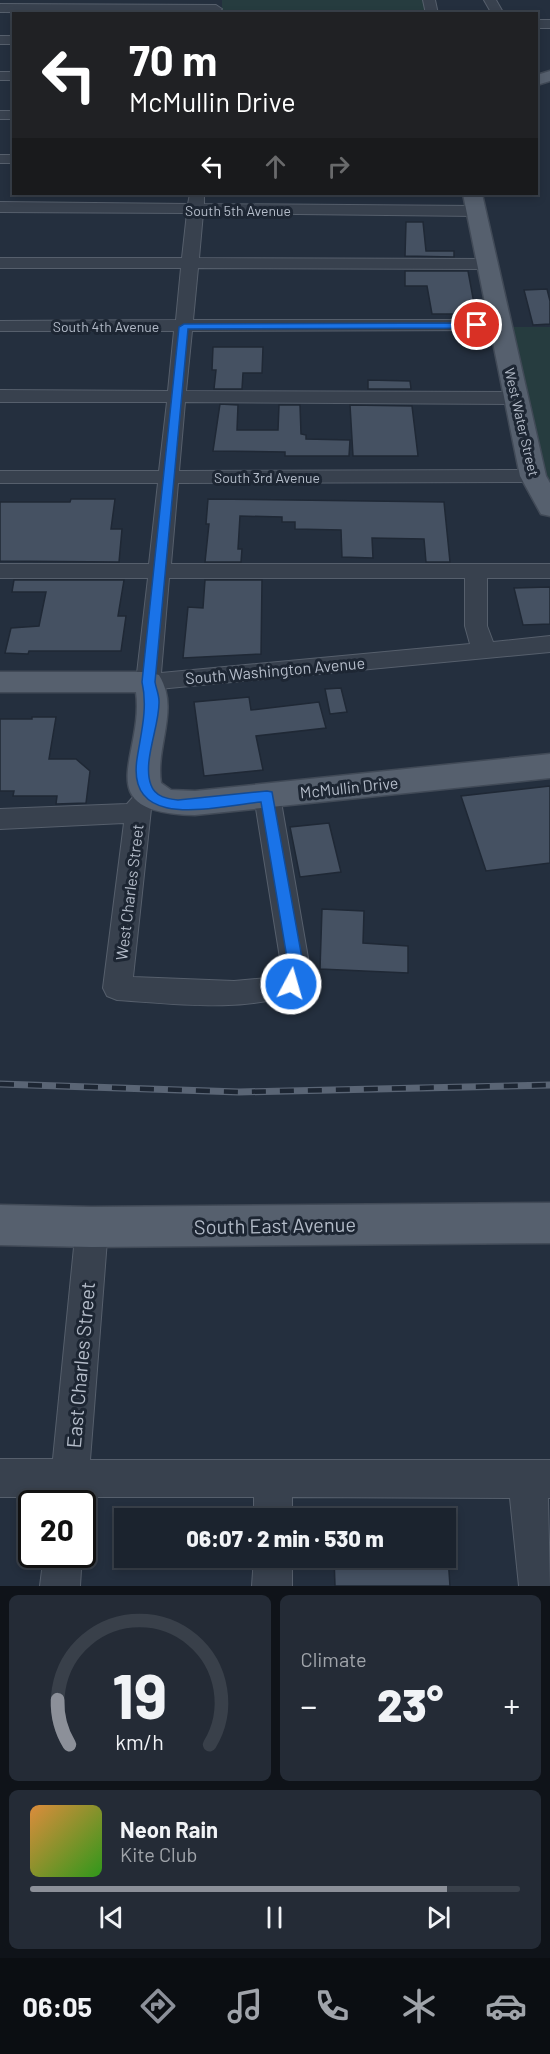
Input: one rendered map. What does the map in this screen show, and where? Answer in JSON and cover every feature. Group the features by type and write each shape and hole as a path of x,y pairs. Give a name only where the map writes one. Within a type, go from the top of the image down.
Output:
{"main road":[{"name":"West Water Street","path":"474,202 533,477 550,508"},
{"name":"South Washington Avenue","path":"0,682 148,682"},
{"name":"West Charles Street","path":"145,804 142,769 152,700 148,682"},
{"name":"McMullin Drive","path":"145,804 178,805 550,766"},
{"name":"South East Avenue","path":"0,1225 92,1227 550,1223"}],"street":[{"path":"0,8 216,7"},
{"name":"South 5th Avenue","path":"0,207 196,201 474,202"},
{"name":"West Charles Street","path":"148,682 196,201"},
{"path":"0,263 487,264"},
{"name":"South 4th Avenue","path":"0,326 500,325"},
{"path":"0,396 516,398"},
{"name":"South 3rd Avenue","path":"0,477 533,477"},
{"path":"0,571 550,571"},
{"path":"476,571 476,626 478,639 484,650"},
{"name":"South Washington Avenue","path":"148,682 550,644"},
{"name":"West Charles Street","path":"145,804 117,988 267,992 282,989 291,984 294,958 267,796"},
{"path":"0,819 145,804"},
{"name":"East Charles Street","path":"69,1490 92,1227"},
{"path":"0,1478 64,1490"},
{"path":"273,1478 273,1508"},
{"path":"85,1490 273,1478 538,1479 539,1586"},
{"path":"60,1586 62,1568"},
{"path":"272,1586 273,1568"}],"green space":[{"path":"222,0 425,0 427,11 222,10"},
{"path":"513,327 550,327 550,485 548,482"}],"building":[{"path":"406,222 423,222 426,251 454,251 454,257 405,256"},
{"path":"405,271 468,271 476,314 432,314 427,286 405,286"},
{"path":"547,289 550,301 550,324 533,325 524,290"},
{"path":"213,347 263,347 262,373 243,373 242,389 214,389 216,370 212,370"},
{"path":"368,380 410,381 411,389 368,389"},
{"path":"220,404 238,405 237,430 278,430 279,405 300,405 301,434 306,435 306,439 350,440 349,456 285,456 285,452 213,451"},
{"path":"350,405 412,406 418,456 353,456"},
{"path":"71,499 115,499 111,529 122,529 119,562 0,561 0,502 70,502"},
{"path":"208,499 444,502 450,562 426,562 424,539 372,538 373,558 342,557 341,530 295,529 295,522 282,522 282,517 240,516 238,549 242,549 241,562 205,562 209,524 206,524"},
{"path":"14,580 124,580 118,616 126,616 121,651 5,653 11,628 39,626 46,592 12,592"},
{"path":"205,580 262,580 261,654 183,658 188,607 203,608"},
{"path":"550,587 550,624 523,625 514,588"},
{"path":"341,688 347,712 330,714 325,689"},
{"path":"249,697 251,710 319,702 326,728 256,736 263,770 204,776 194,702"},
{"path":"32,717 56,717 49,759 76,759 90,771 86,803 56,804 57,796 13,796 14,791 0,791 0,719 32,719"},
{"path":"550,786 550,863 486,871 461,796"},
{"path":"329,823 341,872 300,877 290,827"},
{"path":"322,909 364,911 363,943 408,946 408,973 320,969"},
{"path":"334,1568 449,1568 450,1586 335,1586"}],"railway":[{"path":"0,1084 239,1092 550,1085"}],"route":[{"path":"291,984 294,958 267,796 178,805 163,803 150,795 144,785 142,769 152,700 148,682 184,327 477,325"}]}
